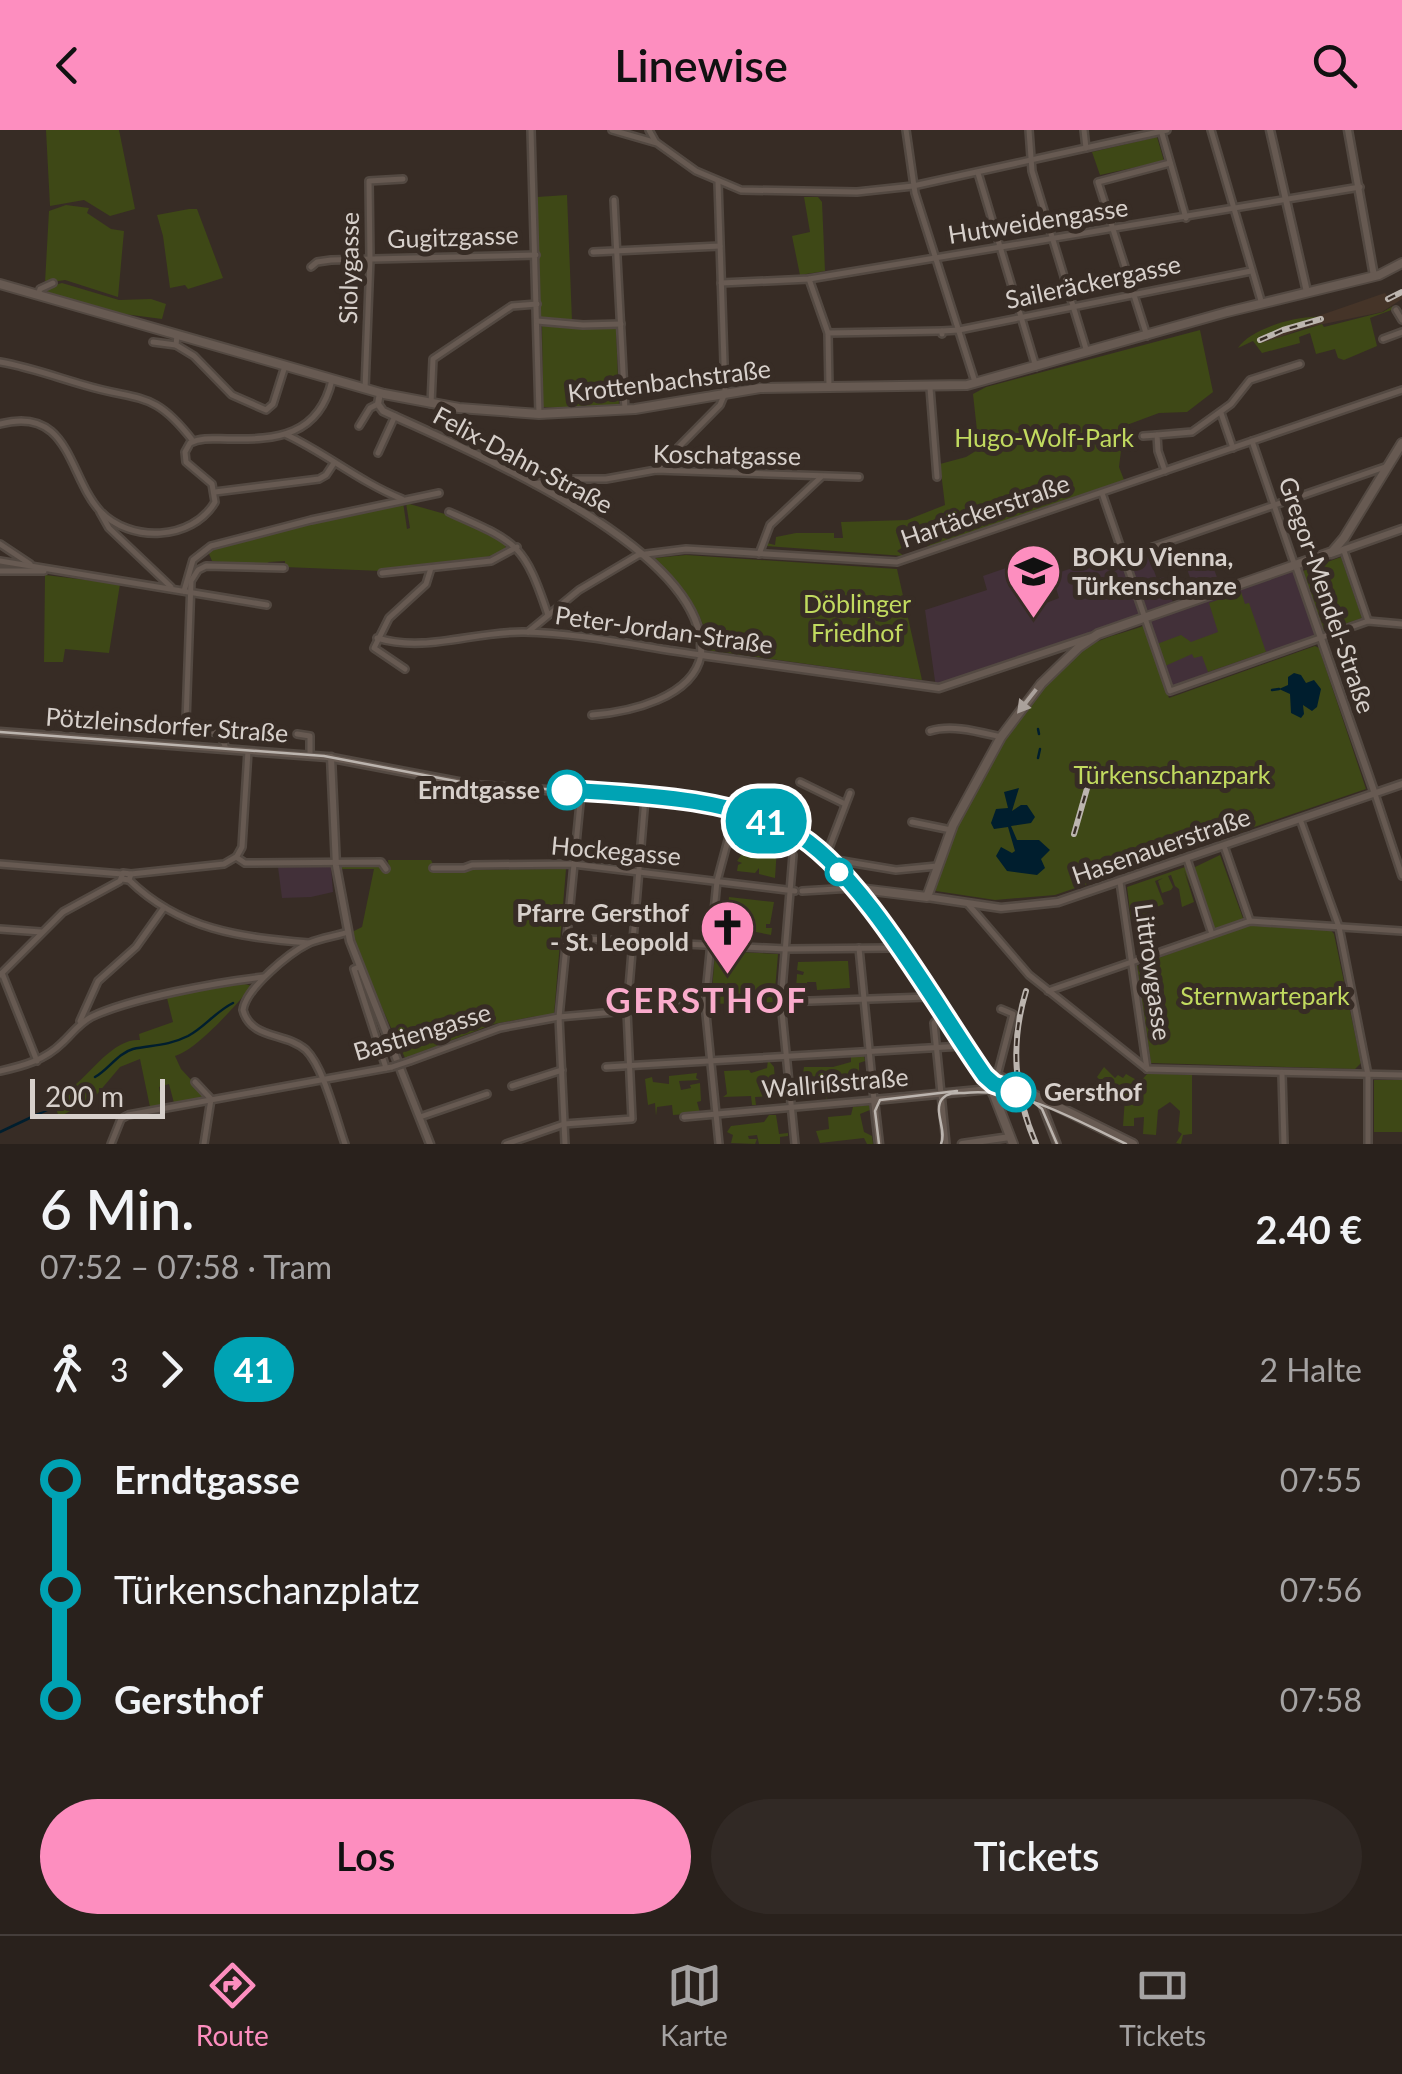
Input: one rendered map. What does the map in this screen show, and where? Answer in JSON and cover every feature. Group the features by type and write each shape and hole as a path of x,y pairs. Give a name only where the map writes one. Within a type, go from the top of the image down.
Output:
{"main road":[{"name":"Krottenbachstraße","path":"0,284 380,393 489,412 538,414 625,410 760,388 930,388 976,384 1374,276 1402,263"},
{"path":"1325,556 1340,543 1402,442"},
{"name":"Peter-Jordan-Straße","path":"1098,634 1325,556"},
{"path":"853,888 926,897 951,830 1001,737 1034,692 1066,658 1098,634"},
{"path":"853,888 977,1066 1012,1140"},
{"path":"872,912 873,899 884,890"},
{"path":"977,1066 1133,1144"},
{"path":"990,1089 999,1082 1016,1086"}],"street":[{"path":"531,130 538,414"},
{"path":"612,130 657,143 718,182 741,190 857,192 913,186 1163,130 1186,218"},
{"path":"649,130 657,143"},
{"path":"906,130 913,186 976,384"},
{"path":"1028,130 1030,160 1087,352"},
{"path":"1084,130 1086,148"},
{"path":"1211,130 1262,304"},
{"path":"1270,130 1307,292"},
{"path":"1348,130 1374,276"},
{"path":"1147,336 1098,184 1102,178 1170,163"},
{"path":"978,172 1036,367"},
{"name":"Siolygasse","path":"366,389 369,181 403,179"},
{"path":"656,470 726,393 718,182"},
{"name":"Hutweidengasse","path":"722,283 810,279 1360,188"},
{"path":"614,200 625,410"},
{"path":"592,252 720,246"},
{"name":"Gugitzgasse","path":"311,267 331,260 536,254"},
{"name":"Saileräckergasse","path":"828,333 959,330 1251,270"},
{"path":"810,279 828,333 829,388"},
{"path":"38,295 40,289 53,282"},
{"path":"432,404 432,359 514,305 537,304"},
{"path":"1396,310 1402,320"},
{"path":"538,321 621,324"},
{"path":"1383,339 1402,332"},
{"path":"176,345 177,335"},
{"path":"153,342 176,345 191,353 232,395 266,410 273,404 285,366"},
{"path":"0,362 87,386 136,394 168,411 192,442"},
{"path":"1144,436 1192,432 1220,413 1250,380 1300,364"},
{"path":"100,511 134,530 169,532 206,514 214,504 215,492 212,484 186,462 186,449 192,442 266,440 286,435 315,415 332,380"},
{"path":"930,388 938,477"},
{"name":"Hartäckerstraße","path":"528,632 596,578 644,554 686,550 894,563 1402,390"},
{"path":"359,426 370,408 378,404 380,393"},
{"name":"Felix-Dahn-Straße","path":"378,404 535,484 644,554 694,617 700,633 701,655"},
{"path":"1220,413 1232,448"},
{"path":"376,456 395,416"},
{"path":"0,424 29,422 60,440 109,528 173,589"},
{"path":"286,435 361,480 404,500"},
{"path":"1158,435 1165,472"},
{"name":"Gregor-Mendel-Straße","path":"1252,441 1374,794 1398,851 1402,876"},
{"path":"215,492 319,479 334,462"},
{"path":"1124,557 1388,466"},
{"name":"Koschatgasse","path":"535,484 557,479 606,479 656,470 858,477"},
{"path":"758,555 770,525 821,477"},
{"path":"226,749 222,734 186,721 187,591 193,560 211,546 439,494"},
{"path":"1102,494 1170,691 1368,621 1402,624"},
{"path":"449,512 517,547 530,564 548,615"},
{"path":"1325,556 1402,529"},
{"path":"0,544 20,559 47,570"},
{"path":"382,573 491,562 517,547"},
{"path":"1344,551 1368,621"},
{"path":"0,562 267,605"},
{"path":"187,591 195,573 206,566 284,568"},
{"path":"405,669 374,648 389,618 420,592 431,568"},
{"path":"0,571 47,570"},
{"path":"1392,622 1402,632"},
{"name":"Peter-Jordan-Straße","path":"377,638 412,645 528,632 936,688 1098,634"},
{"path":"1058,648 1066,658"},
{"path":"592,715 677,692 694,674 701,655"},
{"path":"930,731 946,728 1001,737"},
{"name":"Pötzleinsdorfer Straße","path":"0,732 332,757 464,784 680,800 788,831 853,888"},
{"path":"297,734 310,736 310,756"},
{"path":"0,864 126,877 224,864 236,857 242,847 248,751"},
{"path":"332,757 335,862 348,932 430,1144"},
{"path":"800,782 846,804"},
{"name":"Hasenauerstraße","path":"926,897 1001,908 1040,906 1402,784"},
{"path":"565,1144 560,1016 581,792"},
{"path":"850,793 824,860 896,870 937,866"},
{"path":"506,1144 564,1124 632,1119 627,1011 646,796"},
{"path":"719,1144 705,1004 717,882 735,814"},
{"path":"1300,819 1338,927 1368,1075 1368,1144"},
{"path":"912,822 951,830"},
{"path":"1224,846 1250,921"},
{"path":"793,855 795,891 781,1002 796,1144"},
{"path":"236,857 245,862 381,862 386,869"},
{"path":"1187,859 1212,934"},
{"name":"Hockegasse","path":"433,868 573,864 795,891 853,888"},
{"path":"126,877 163,909 215,931 308,943 348,932"},
{"path":"37,1061 1,974 64,912 126,877"},
{"name":"Littrowgasse","path":"1120,882 1147,1069"},
{"path":"968,904 1005,950 1048,991 1147,1069 1402,1075"},
{"path":"0,1072 37,1061 62,1043 78,1024 98,981 136,947 163,909"},
{"path":"1048,991 1250,921 1402,931"},
{"path":"0,930 41,932"},
{"path":"566,938 711,946 896,948"},
{"path":"308,943 265,977 246,998 246,1019 258,1030 303,1048 312,1057 345,1144"},
{"path":"859,948 879,1144"},
{"path":"359,967 354,969 389,1068"},
{"path":"78,1024 120,1006 265,977"},
{"path":"781,1002 930,997"},
{"name":"Bastiengasse","path":"111,1144 126,1116 389,1068 500,1028 560,1016 705,1004"},
{"path":"997,1076 1012,1014 1002,1009"},
{"path":"942,1014 935,1020 946,1144"},
{"path":"606,1068 963,1046"},
{"path":"512,1086 562,1070"},
{"path":"1282,1074 1284,1144"},
{"path":"196,1082 211,1099 204,1144"},
{"name":"Wallrißstraße","path":"684,1117 990,1089"},
{"path":"420,1116 486,1094"},
{"path":"1038,1096 1057,1144"},
{"path":"962,1144 1012,1140"}],"shaded area":[{"path":"1402,289 1402,299 1382,312 1304,328 1262,344 1258,337 1385,293 1388,297"},
{"name":"BOKU Vienna, Türkenschanze","path":"1146,549 1157,579 1164,577 1175,608 1198,600 1187,569 1211,561 1222,591 1296,566 1320,638 1170,691 1145,619 936,688 925,610 987,590 983,576 1006,568 1026,604 1036,607 1059,598 1052,575 1121,551 1124,557"},
{"path":"278,867 331,867 333,892 282,898"}],"green space":[{"path":"46,130 119,130 135,209 110,216 84,200 50,206"},
{"path":"1157,137 1164,161 1100,175 1092,152"},
{"path":"567,195 572,321 540,317 537,197"},
{"path":"804,197 818,197 822,202 825,271 800,275 792,236 810,232"},
{"path":"66,205 89,208 87,213 111,229 124,231 118,297 65,280 45,283 49,211"},
{"path":"197,209 223,278 188,289 185,285 170,288 157,215"},
{"path":"62,283 119,300 151,299 166,304 162,319 124,314 47,292 51,286"},
{"path":"1393,306 1394,309 1370,318 1377,346 1344,360 1338,358 1335,349 1316,354 1310,333 1299,337 1300,343 1262,353 1253,341 1238,348 1253,334 1289,321 1320,317 1259,337 1261,343 1322,324 1324,327 1383,312"},
{"path":"542,324 616,327 619,405 543,407"},
{"name":"Hugo-Wolf-Park","path":"1200,330 1213,392 1187,412 1159,413 1124,426 1119,467 1124,480 928,548 922,535 897,551 904,556 766,546 775,545 776,537 796,533 834,533 834,538 843,538 841,522 907,520 945,505 940,464 979,449 973,394 986,387"},
{"path":"403,502 407,529 410,528 406,503 452,516 506,544 505,551 483,558 382,571 285,567 285,561 263,566 212,561 207,549"},
{"name":"Döblinger Friedhof","path":"686,555 897,569 922,680 707,650 697,611 655,558"},
{"path":"1341,557 1362,618 1324,631 1303,571"},
{"path":"45,575 120,584 109,653 65,649 63,662 44,662"},
{"path":"1241,592 1245,604 1249,603 1266,652 1208,672 1202,656 1194,658 1192,654 1165,666 1157,644 1181,635 1191,642 1218,632 1209,603"},
{"name":"Türkenschanzpark","path":"1143,626 1169,698 1315,646 1319,648 1366,789 1055,895 995,900 936,891 934,887 969,802 1016,721 1082,650"},
{"path":"744,830 758,840 756,844 760,841 777,848 775,878 759,874 759,868 755,873 737,871 742,863 737,861 742,854 738,852"},
{"path":"1220,855 1244,921 1215,931 1193,868"},
{"path":"388,860 431,860 436,870 566,869 554,1015 490,1028 537,1016 494,1024 405,1058 352,932 362,927 374,869 341,869 341,863 382,864 384,870 389,869"},
{"path":"1185,867 1197,901 1184,870 1194,902 1182,907 1179,889 1171,875 1171,890 1162,893 1158,881 1163,878 1155,881 1164,904 1147,911 1146,919 1131,919 1127,887"},
{"path":"729,897 774,902 770,924 766,924 766,928 772,928 771,935 751,931 747,934 749,922 741,921 739,929 744,934 725,933"},
{"name":"Sternwartepark","path":"1253,923 1330,929 1334,934 1361,1063 1355,1069 1151,1063 1137,966"},
{"path":"715,952 778,954 774,1002 760,1003 746,996 744,1003 711,1004"},
{"path":"848,961 850,988 817,990 816,982 807,982 808,989 796,989 797,974 804,972 797,970 798,962"},
{"path":"238,982 252,986 205,1036 175,1056 181,1069 207,1097 174,1103 169,1084 159,1087 162,1105 150,1107 140,1059 120,1067 93,1099 59,1117 53,1100 78,1092 75,1085 105,1056 122,1044 140,1040 139,1034 173,1022 167,998"},
{"path":"851,1056 864,1056 865,1061 859,1063 859,1086 850,1084 849,1090 832,1091 826,1083 827,1099 820,1091 805,1093 803,1077 812,1076 811,1072 803,1073 804,1067 833,1067 851,1062"},
{"path":"768,1060 774,1067 776,1095 772,1095 772,1103 770,1096 755,1097 756,1105 752,1105 751,1096 723,1097 727,1094 724,1071 751,1073 767,1068"},
{"path":"1104,1067 1115,1078 1126,1074 1140,1082 1148,1073 1192,1075 1192,1134 1183,1135 1181,1144 1176,1143 1182,1134 1178,1131 1180,1111 1170,1102 1158,1110 1156,1135 1143,1134 1144,1117 1134,1118 1134,1126 1123,1126 1125,1098 1117,1099 1094,1087 1102,1082 1097,1077"},
{"path":"697,1073 699,1080 679,1081 681,1090 700,1083 700,1113 673,1115 672,1105 657,1107 656,1116 655,1103 648,1105 645,1079 652,1077 653,1082 669,1084 669,1076"},
{"path":"1374,1080 1402,1080 1402,1132 1374,1132"},
{"path":"869,1105 870,1110 860,1114 864,1132 872,1136 873,1144 867,1144 864,1138 820,1143 816,1131 829,1129 828,1117 851,1115 853,1107"},
{"path":"769,1115 776,1115 779,1134 788,1133 780,1137 780,1144 759,1144 757,1135 748,1136 757,1139 755,1144 731,1143 733,1135 727,1132 731,1126 764,1122"}],"water":[{"path":"1294,673 1306,683 1314,680 1321,689 1317,707 1312,711 1303,705 1301,718 1291,713 1290,694 1279,689 1288,685 1288,677"},
{"path":"1019,788 1012,811 1027,805 1035,817 1031,823 1011,826 1017,840 1039,840 1050,850 1041,859 1045,868 1037,875 1007,871 996,856 1001,847 1015,851 1008,827 994,829 991,823 996,809 1008,808 1004,792"}],"waterway":[{"path":"1272,690 1279,689"},
{"path":"1038,729 1039,734"},
{"path":"1038,758 1040,749"},
{"path":"95,1077 128,1051 188,1036 233,1003"},
{"path":"0,1132 53,1107"}],"tram line":[{"path":"0,732 324,756 471,784 672,798 772,823 804,839 858,891 985,1076 1002,1091"},
{"name":"41","path":"567,790 679,799 761,820 797,834 858,891 985,1076 1016,1092"},
{"path":"879,1144 875,1111 880,1100 957,1091"},
{"path":"941,1144 942,1099 953,1093 986,1092 1048,1107 1126,1144"},
{"path":"1032,1101 1042,1109 1057,1144"}],"railway":[{"path":"1388,299 1402,292"},
{"path":"1260,340 1321,319"},
{"path":"1074,834 1092,771"},
{"path":"1026,991 1018,1030 1017,1068 1023,1106 1036,1144"}],"place":[{"name":"BOKU Vienna, Türkenschanze","path":"1033,620"},
{"name":"Erndtgasse","path":"567,790"},
{"name":"Pfarre Gersthof - St. Leopold","path":"728,976"},
{"name":"Gersthof","path":"1016,1092"}],"district":[{"name":"GERSTHOF","path":"707,1001"}]}
